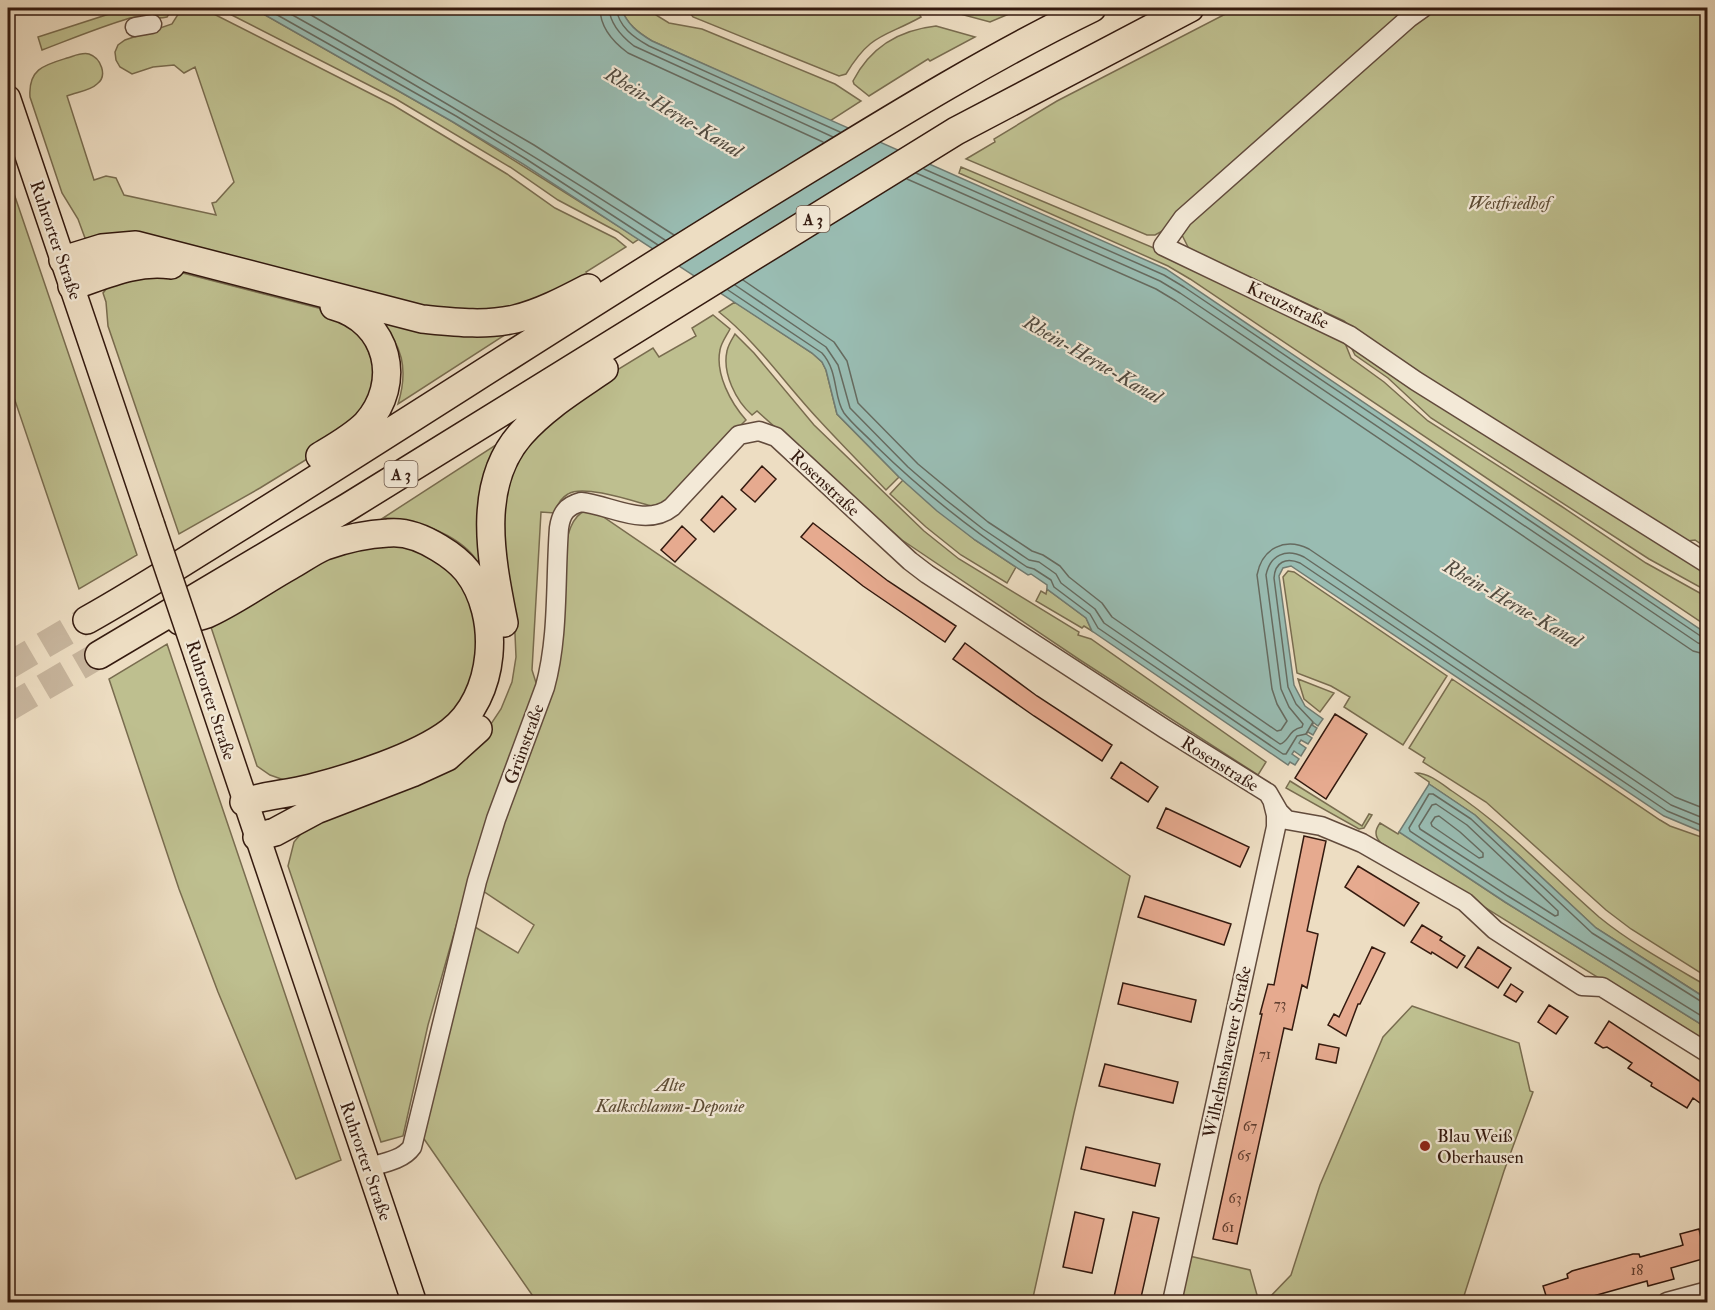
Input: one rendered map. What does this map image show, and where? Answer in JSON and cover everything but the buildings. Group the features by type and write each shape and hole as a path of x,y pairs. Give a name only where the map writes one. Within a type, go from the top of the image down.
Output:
{"highway":[{"name":"A 3","path":"87,620 129,597 363,451 651,265 919,101 1029,38 1092,8"},
{"name":"A 3","path":"99,655 348,507 956,131 1190,8"},
{"path":"63,260 102,248 136,245 423,319 466,323 515,319 564,301 598,282 651,265"},
{"path":"72,286 134,265 156,262 338,307 363,321 378,337 386,360 386,381 379,405 366,424 344,441 263,493 237,528"},
{"path":"257,837 274,832 316,810 412,774 447,757 485,721 499,693 507,656 506,635 492,563 490,534 491,513 501,467 519,436 538,416 560,398 616,362 660,313"},
{"path":"150,626 206,614 324,547 363,536 390,532 411,535 453,556 477,586 486,616 490,644 487,671 476,701 465,718 450,732 422,750 344,778 309,789 263,796 244,802"}],"main road":[{"name":"Ruhrorter Straße","path":"8,98 414,1302"}],"street":[{"name":"Kreuzstraße","path":"1423,8 1408,18 1183,218 1163,246 1342,331 1416,381 1707,564"},
{"name":"Rosenstraße","path":"754,431 776,437 927,574 1165,729 1268,793 1287,820 1321,826 1341,834 1466,902 1495,930 1582,986 1602,987 1707,1053"},
{"name":"Grünstraße","path":"369,1167 393,1160 408,1152 412,1147 477,881 496,819 551,665 561,517 571,505 581,502 645,517 662,514 672,507 735,438 754,431"},
{"name":"Wilhelmshavener Straße","path":"1172,1302 1276,827 1276,815 1272,801"},
{"path":"1668,1302 1707,1291"}],"green space":[{"path":"115,8 173,8 167,17 130,18 42,50 38,37 109,14"},
{"path":"182,8 202,8 393,105 507,174 555,208 615,238 626,247 586,272 590,278 515,311 467,314 85,238 78,219 62,193 30,97 30,88 35,74 51,63 78,54 89,54 97,59 102,68 102,76 97,84 87,90 67,96 94,180 106,176 116,178 124,195 216,215 212,203 216,202 234,182 195,67 184,73 174,65 153,67 132,74 120,67 116,60 115,52 118,45 125,40 172,24"},
{"path":"218,8 253,8 453,122 639,239 633,243 618,232 558,200 510,167 396,99"},
{"path":"621,8 653,8 656,15 669,23 702,29 835,84 861,101 830,121 652,41 633,27"},
{"path":"686,8 884,8 919,14 921,17 871,43 846,74 839,76 693,17"},
{"path":"938,8 1023,8 990,22"},
{"path":"1237,8 1411,8 1168,228 1155,235 1147,235 966,159 995,142 994,139 1057,101"},
{"name":"Westfriedhof","path":"1439,8 1707,8 1707,548 1695,540 1679,542 1376,349 1344,321 1189,249 1182,235 1190,221 1425,16"},
{"path":"936,26 975,37 930,61 928,59 869,96 854,84 853,81 860,69 877,50 898,36"},
{"path":"961,167 1180,259 1343,338 1351,358 1384,382 1428,421 1646,563 1707,597 1707,626 1190,279 1168,266 959,173"},
{"path":"8,176 137,555 79,589 8,380"},
{"path":"179,272 334,312 358,326 380,380 343,437 179,534 108,326 103,293 110,284"},
{"path":"735,302 822,362 837,414 899,477 886,490 819,420 759,350 719,312"},
{"path":"713,315 730,329 721,347 720,369 730,397 746,420 662,504 651,506 608,494 575,491 563,498 555,513 541,512 532,670 538,689 468,884 428,1025 403,1136 381,1142 288,866 294,842 304,830 481,739 501,709 512,682 516,657 515,634 503,563 505,494 526,444 594,384 653,348 659,357 696,336 692,328"},
{"path":"379,318 508,333 398,404 403,379 401,358 393,338"},
{"path":"735,334 754,353 814,425 924,531 959,559 1079,632 1078,635 1091,639 1266,762 1258,775 1080,660 902,540 757,411 752,415 741,402 728,377 726,359 730,342"},
{"path":"1352,349 1707,570 1707,591 1649,559 1431,418 1388,378 1355,355"},
{"path":"508,437 485,574 467,549 446,535 421,524 383,518"},
{"path":"903,480 975,540 1016,567 1007,583 961,555 890,494"},
{"name":"Alte Kalkschlamm-Deponie","path":"585,511 599,514 1130,876 1032,1302 537,1302 422,1136 470,924 518,953 534,925 480,889 529,751 566,541 576,518"},
{"path":"396,544 424,550 451,569 468,591 481,643 469,695 445,724 418,742 343,770 284,780 270,775 257,766 209,621 290,573 362,546"},
{"path":"1288,571 1294,572 1447,676 1403,745 1344,707 1350,697 1331,686 1297,673 1283,577"},
{"path":"1047,589 1086,618 1092,631 1084,626 1082,628 1036,601 1041,591 1046,594"},
{"path":"167,644 341,1160 296,1179 218,992 179,889 109,679"},
{"path":"1298,679 1334,693 1320,712 1304,699"},
{"path":"1452,679 1660,820 1670,826 1707,839 1707,977 1631,929 1606,910 1486,802 1423,762 1425,758 1409,748"},
{"path":"1416,773 1435,779 1472,805 1612,927 1652,954 1707,986 1707,999 1596,928 1475,815"},
{"path":"1290,781 1362,826 1369,814 1372,815 1364,828 1359,829 1286,788"},
{"path":"1380,823 1398,834 1401,833 1505,902 1707,1028 1707,1037 1694,1037 1381,843 1376,833"},
{"name":"Blau Weiß Oberhausen","path":"1412,1006 1519,1043 1530,1091 1533,1092 1504,1171 1462,1302 1265,1302 1291,1275 1320,1185 1383,1037"},
{"path":"1185,1255 1250,1270 1259,1302 1176,1302"}],"water":[{"name":"Rhein-Herne-Kanal","path":"253,8 621,8 633,27 652,41 1166,269 1707,634 1707,834 1664,816 1291,566 1283,568 1279,576 1294,685 1305,706 1323,719 1318,726 1314,723 1312,725 1317,728 1313,735 1308,732 1306,734 1312,738 1308,744 1301,740 1299,743 1306,748 1301,756 1294,751 1292,754 1299,759 1295,765 1290,762 1288,765 1092,631 1086,618 1047,589 1047,585 975,540 937,511 899,477 837,414 826,370 822,362 812,353 523,164"},
{"path":"1429,784 1475,815 1596,928 1707,999 1707,1028 1505,902 1399,832"}],"tunnel":[{"path":"8,666 87,620"},
{"path":"8,708 99,655"}],"place":[{"name":"Blau Weiß Oberhausen","path":"1425,1146"}]}
